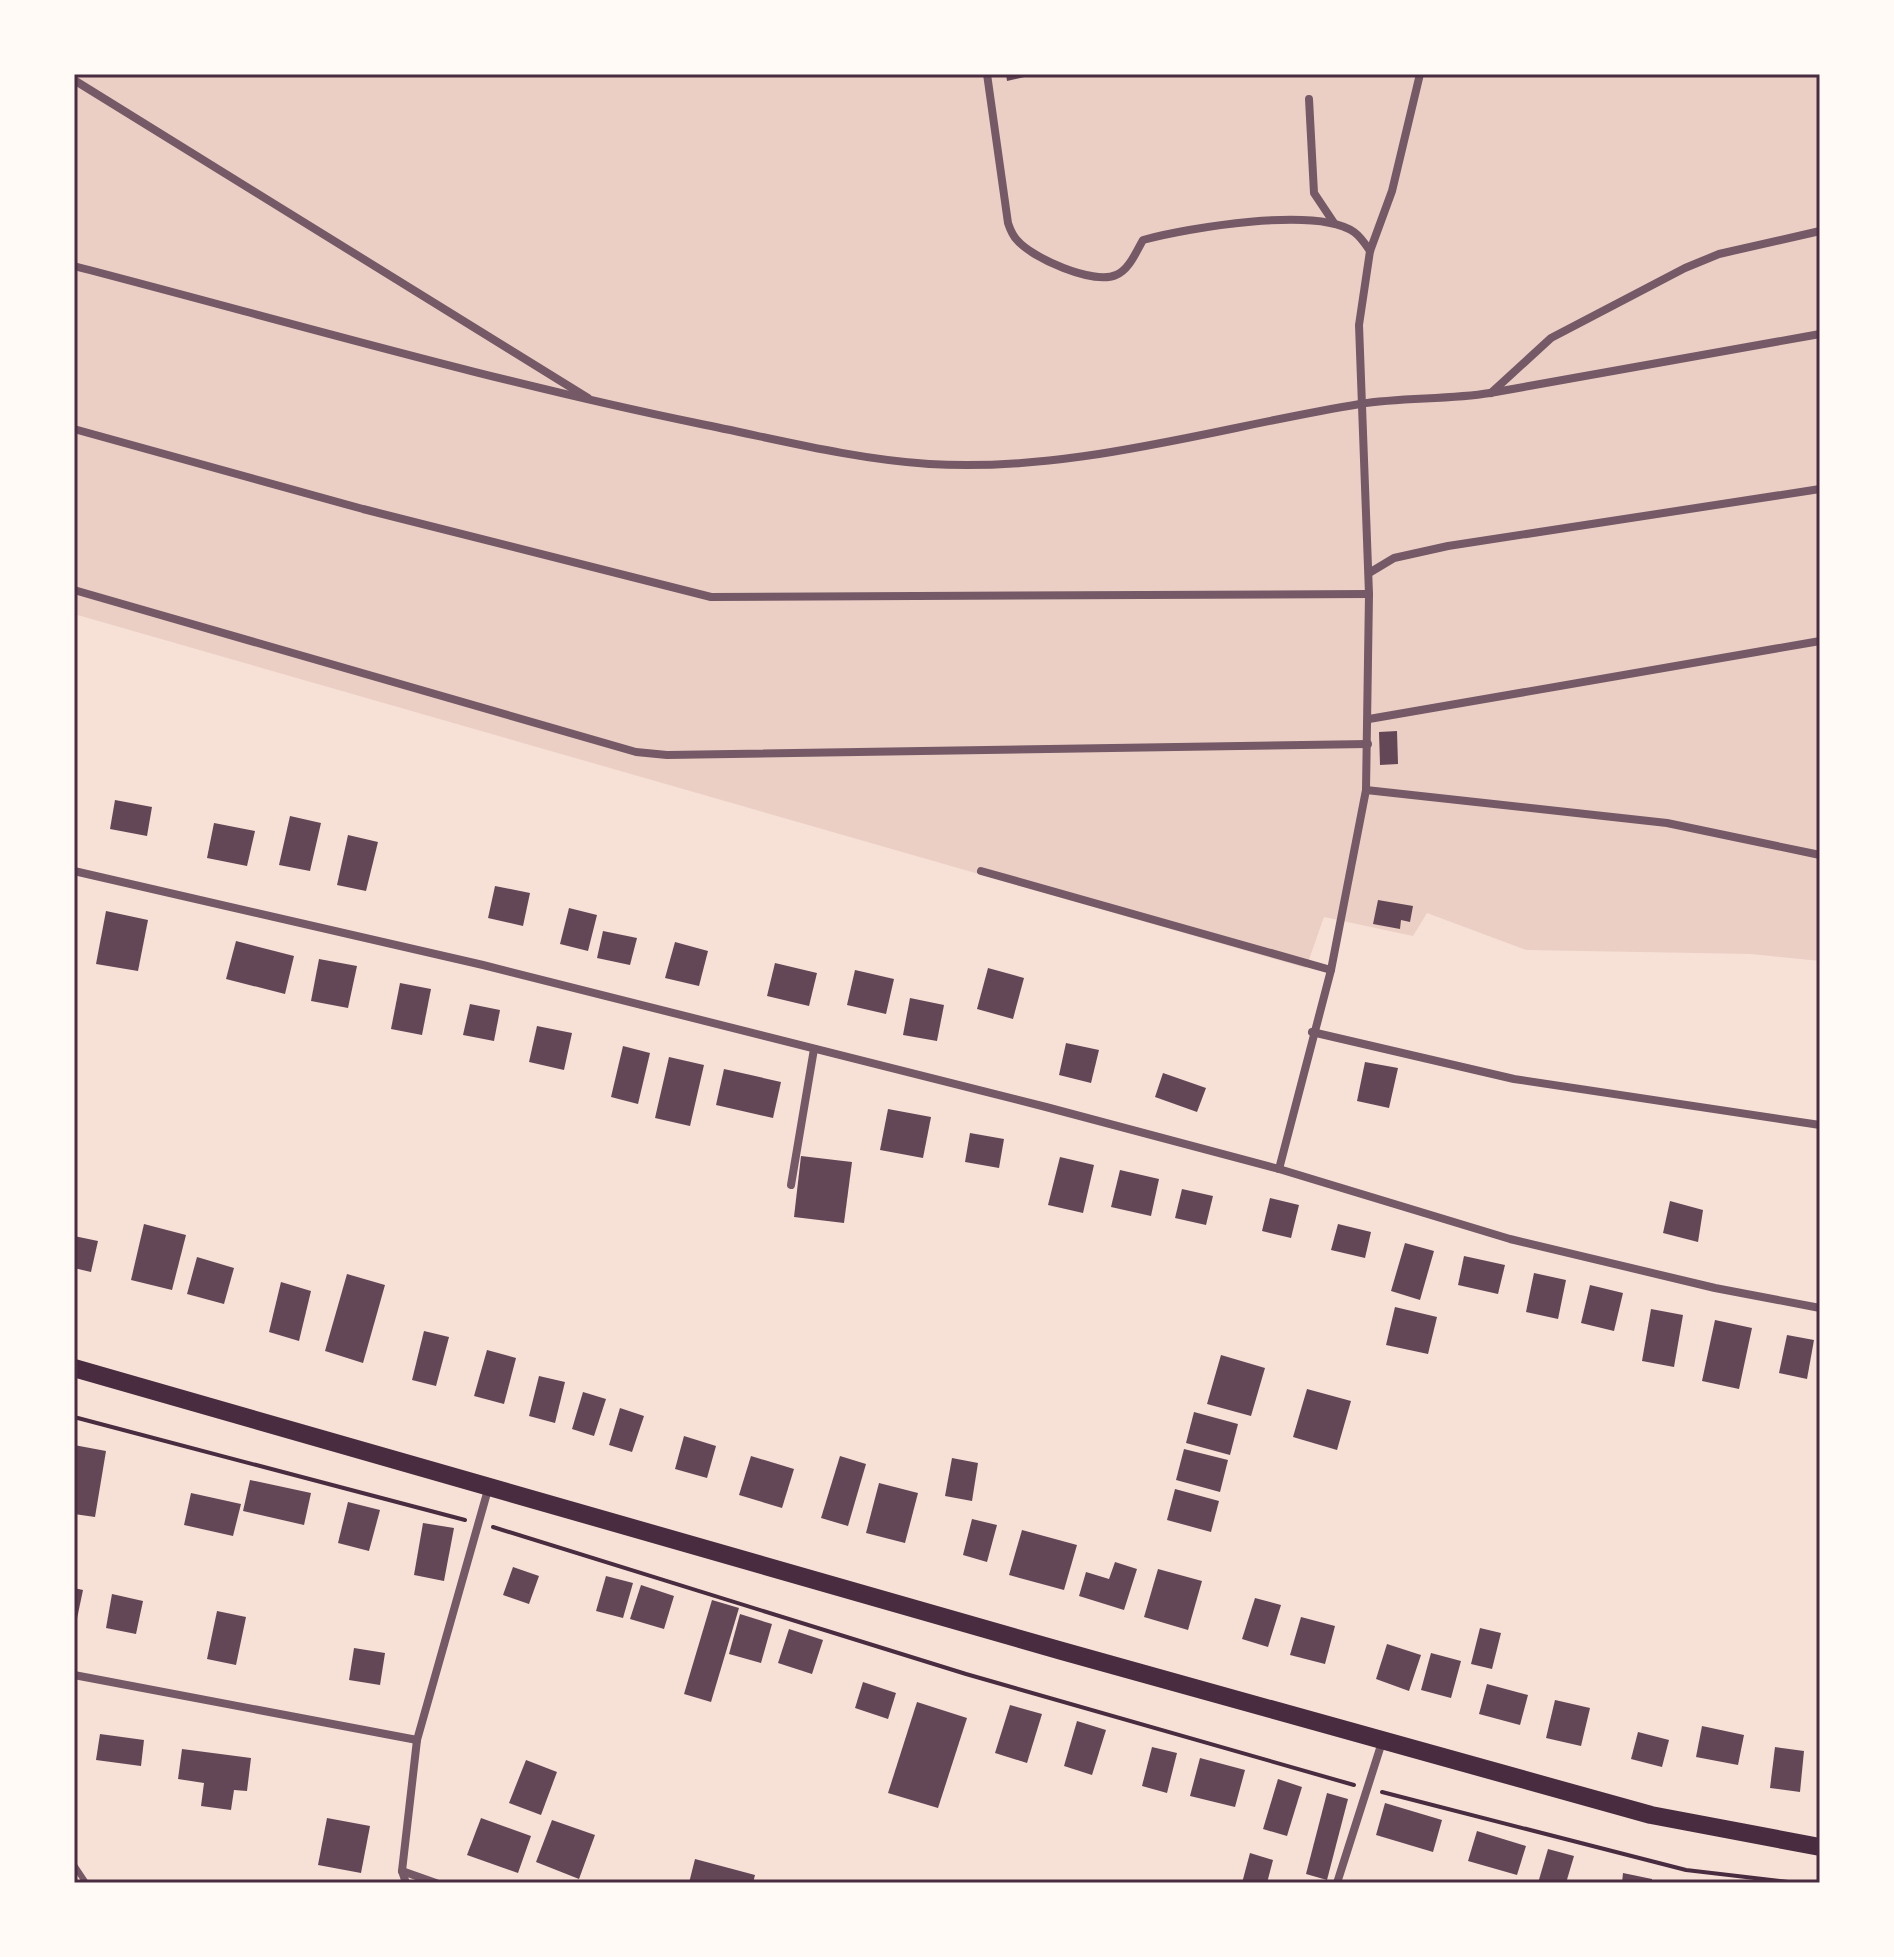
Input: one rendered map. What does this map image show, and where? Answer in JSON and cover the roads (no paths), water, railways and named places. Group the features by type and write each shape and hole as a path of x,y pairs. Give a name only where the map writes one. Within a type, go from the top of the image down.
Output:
{"main road":[{"path":"74,1368 1074,1655 1651,1815 1820,1847"}],"street":[{"path":"987,74 1008,223 1016,239 1032,253 1065,269 1104,277 1116,275 1125,269 1143,240 1189,227 1265,222 1334,223 1356,233 1370,251"},
{"path":"1279,1169 1312,1032 1331,970 1366,790 1369,573 1365,403 1359,325 1370,251 1392,191 1420,74"},
{"path":"74,80 595,403"},
{"path":"1309,99 1314,193 1334,223"},
{"path":"1490,393 1551,338 1685,268 1719,254 1820,231"},
{"path":"74,266 595,403 855,455 930,464 1009,464 1102,453 1365,403 1443,401 1820,334"},
{"path":"74,429 363,509 711,597 1369,594"},
{"path":"1369,573 1394,558 1448,546 1820,489"},
{"path":"74,590 636,752 667,755 1368,744"},
{"path":"1369,719 1820,641"},
{"path":"1366,790 1667,823 1820,855"},
{"path":"74,871 483,965 814,1049 1279,1169 1510,1239 1715,1288 1820,1308"},
{"path":"981,871 1331,970"},
{"path":"1312,1032 1514,1079 1820,1125"},
{"path":"791,1185 814,1049"},
{"path":"406,1883 402,1871 417,1740 489,1486"},
{"path":"74,1675 417,1740"},
{"path":"1337,1883 1383,1739"},
{"path":"402,1871 436,1883"}],"lane":[{"path":"74,1865 86,1883"}]}
